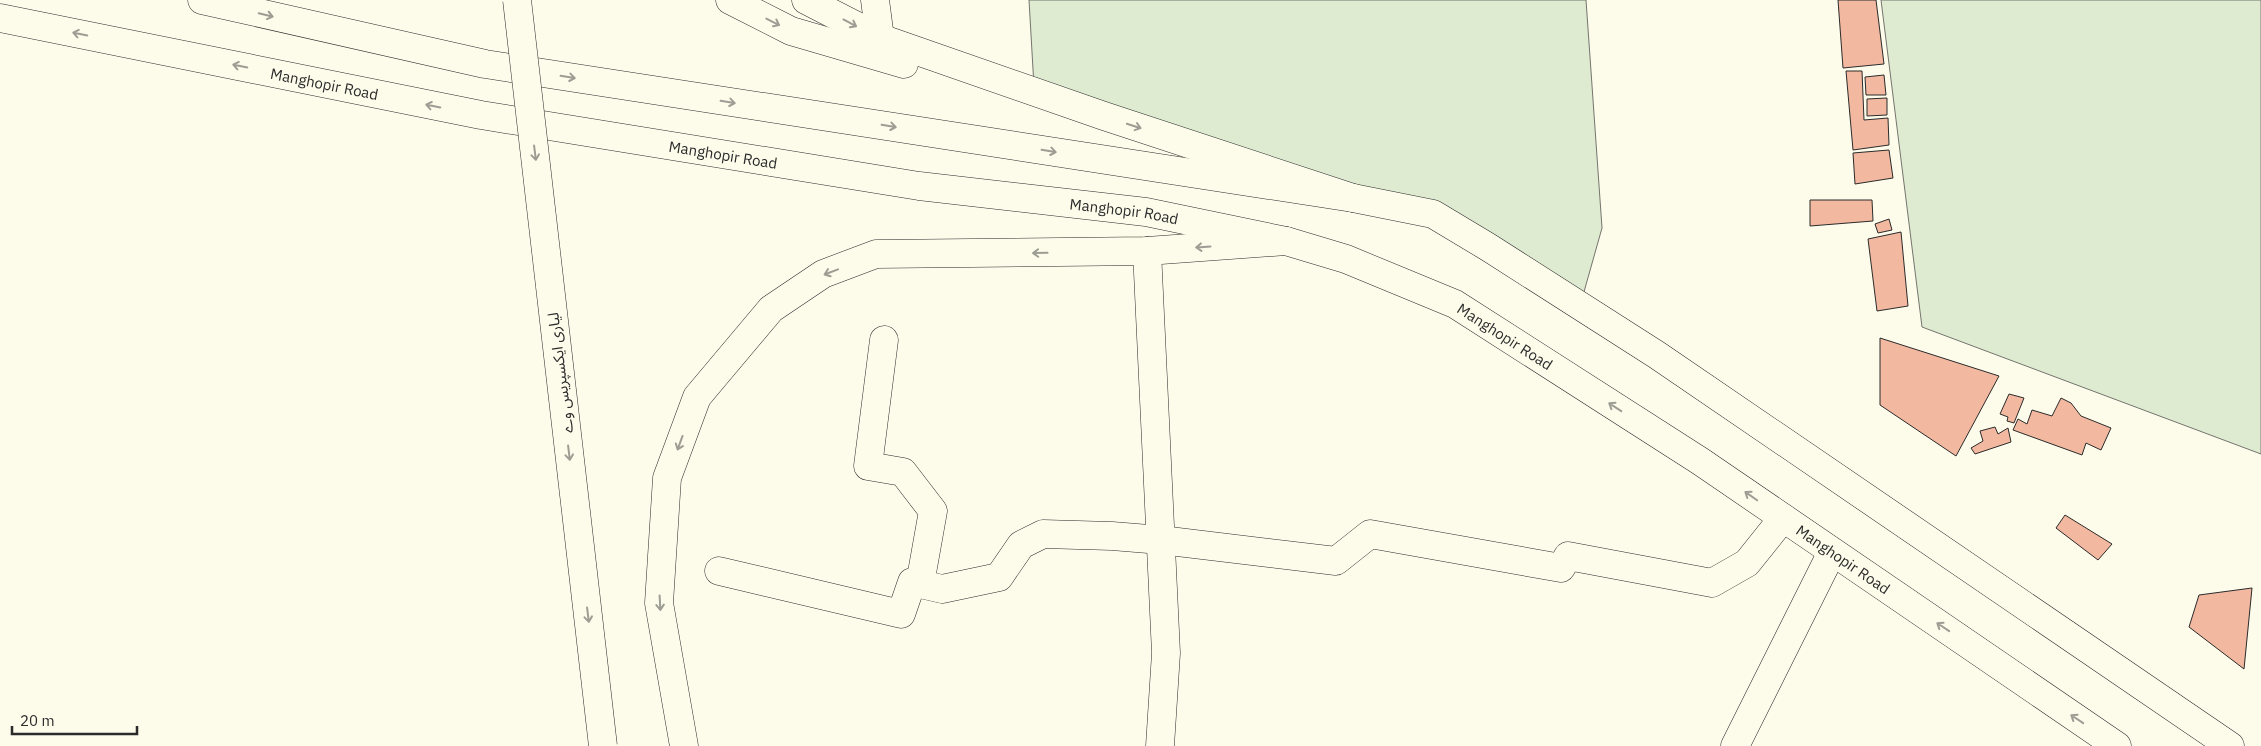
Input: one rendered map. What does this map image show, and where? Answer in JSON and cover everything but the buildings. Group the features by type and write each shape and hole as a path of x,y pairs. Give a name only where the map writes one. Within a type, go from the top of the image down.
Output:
{"main road":[{"path":"202,0 485,64 1353,198 1433,214 1657,355 2230,746"},
{"name":"لیاری ایکسپریس وے","path":"517,0 603,746"},
{"path":"730,0 791,31 1035,104 1104,116"},
{"path":"806,0 880,38 1104,116 1353,198"},
{"path":"875,0 880,38"},
{"name":"Manghopir Road","path":"0,18 481,115 919,186 1146,212 1286,242 1346,259 1455,304 1700,461 2117,746"},
{"path":"684,746 659,603 667,478 697,397 771,309 823,274 876,254 1147,251 1286,242"},
{"path":"1147,251 1166,652 1160,746"},
{"path":"884,340 868,466 903,472 933,511 920,584"},
{"path":"719,572 901,614 912,582 942,589 1000,577 1021,545 1043,534 1112,536 1161,540 1336,561 1370,534 1561,568 1568,556 1712,583 1747,563 1783,518"},
{"path":"1735,746 1832,552"}],"green space":[{"path":"1029,0 1586,0 1602,228 1580,306 1433,214 1035,104"},
{"path":"1881,0 2261,0 2261,454 1922,327"}]}
